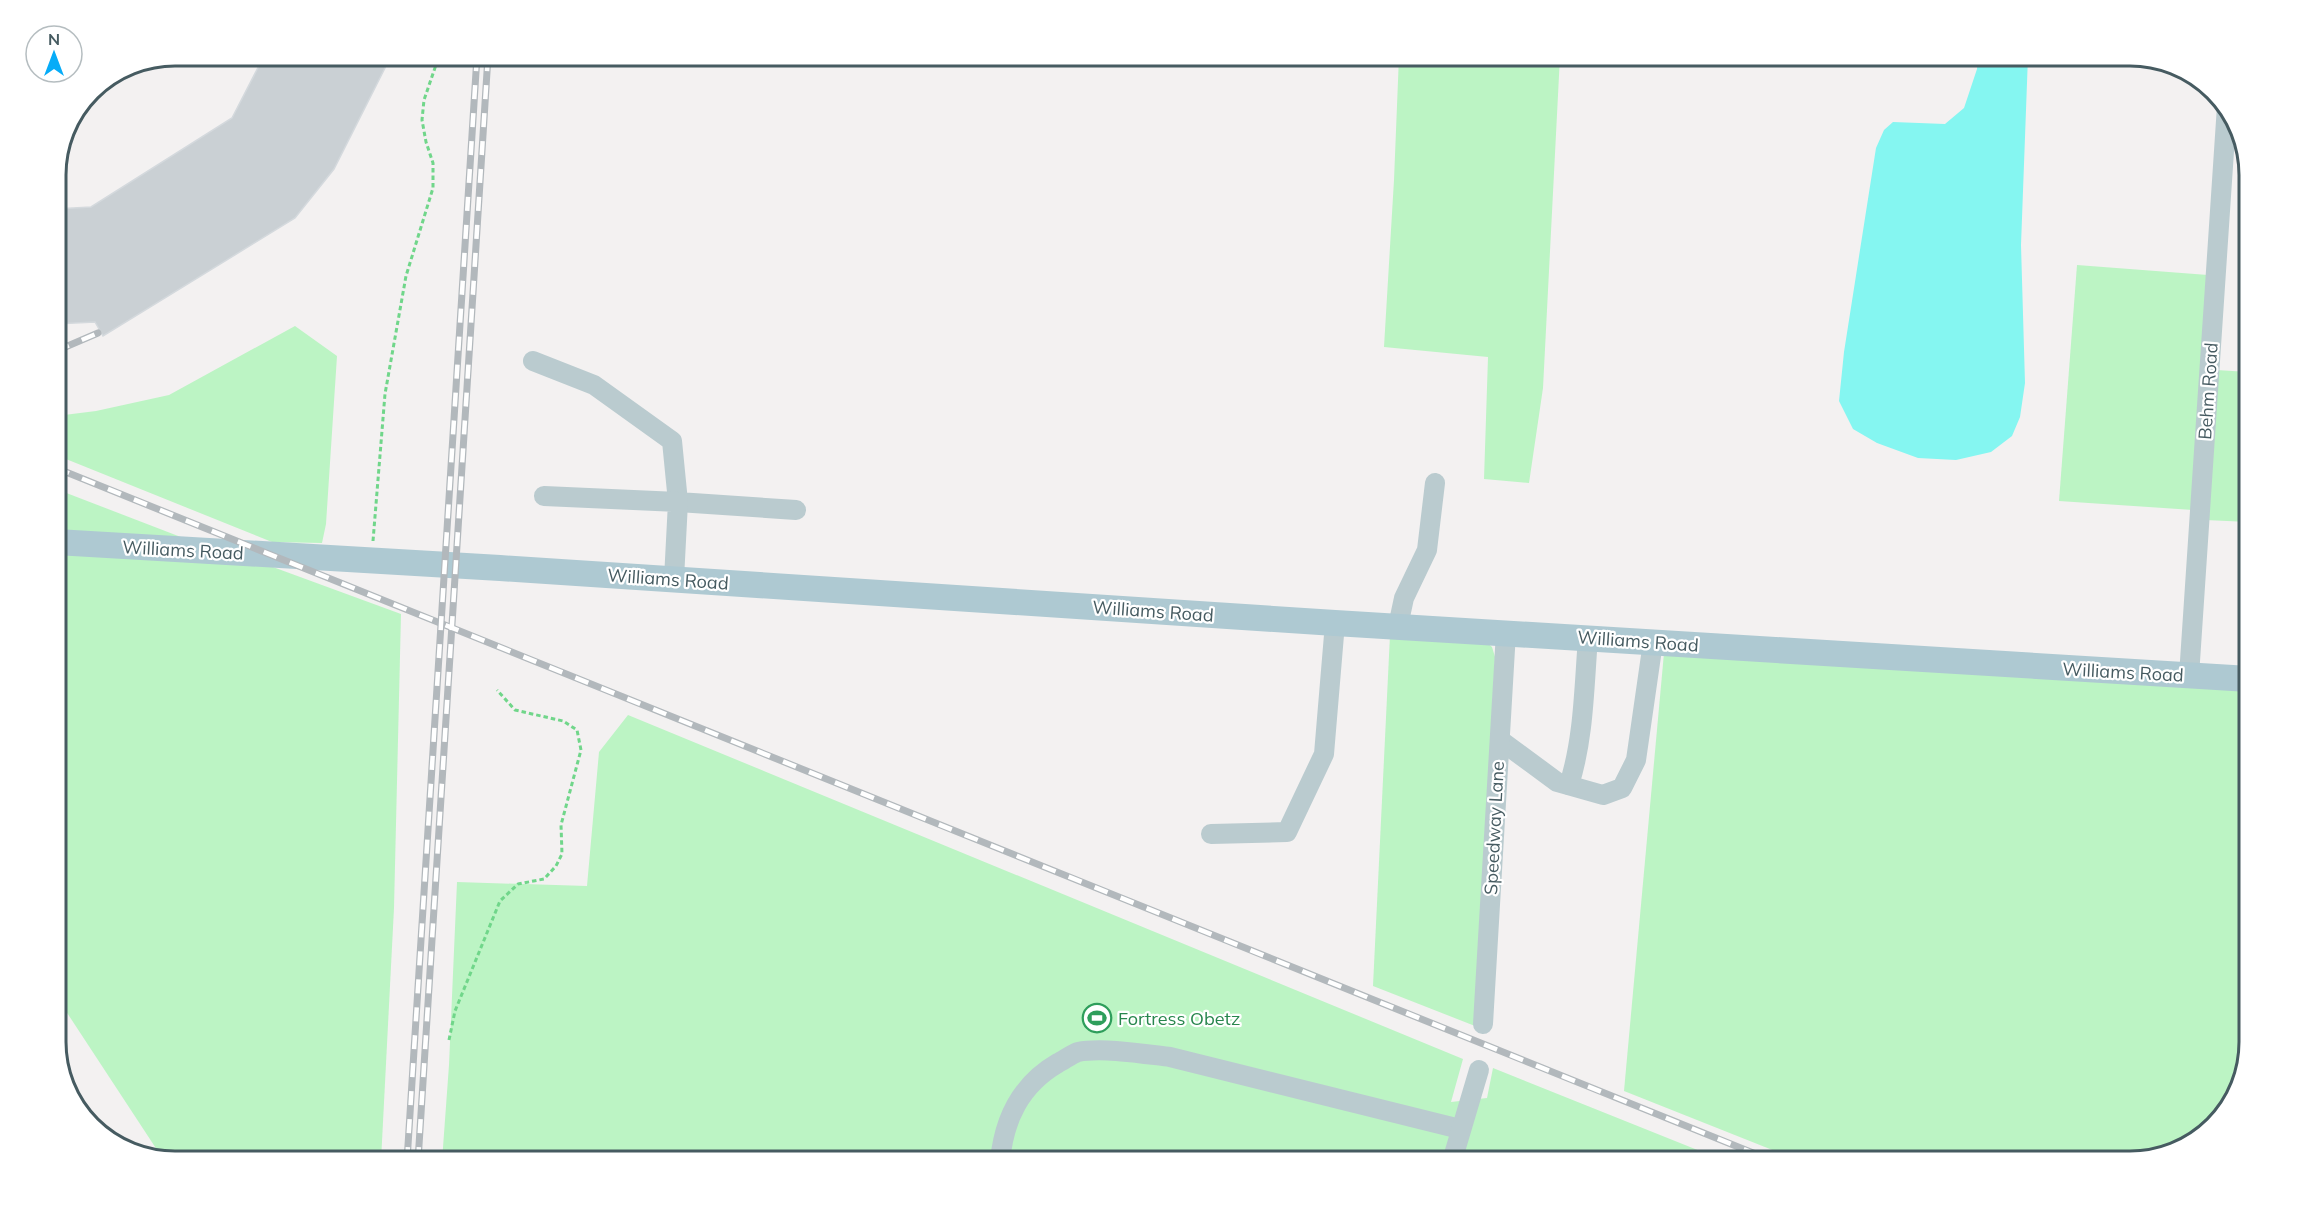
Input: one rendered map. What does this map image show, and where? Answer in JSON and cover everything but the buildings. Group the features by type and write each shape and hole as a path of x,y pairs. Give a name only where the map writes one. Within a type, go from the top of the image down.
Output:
{"main road":[{"name":"Williams Road","path":"66,543 2239,678"}],"street":[{"name":"Behm Road","path":"2189,676 2226,123"},
{"path":"532,361 594,386 672,441 678,501 674,579"},
{"path":"1398,626 1404,598 1427,550 1435,483"},
{"path":"544,496 678,501 795,510"},
{"path":"1211,834 1287,832 1324,754 1335,623"},
{"name":"Speedway Lane","path":"1483,1024 1506,632"},
{"path":"1569,785 1578,750 1588,638"},
{"path":"1500,740 1557,782 1603,795 1622,788 1636,760 1653,642"},
{"path":"1001,1151 1002,1142 1019,1097 1044,1071 1078,1052 1122,1051 1170,1057 1460,1129"},
{"path":"1454,1151 1479,1070"}],"path":[{"path":"372,561 385,394 406,276 433,188 433,163 422,120 424,100 436,66"},
{"path":"449,1040 455,1011 500,901 518,884 544,879 556,866 562,854 561,825 580,750 577,730 563,721 514,710 497,690"}],"green space":[{"path":"1399,66 1559,66 1543,388 1529,483 1484,479 1488,357 1384,347"},
{"path":"2077,265 2208,275 2193,510 2059,501"},
{"path":"295,326 337,356 326,524 322,543 272,542 66,459 66,415 96,411 169,395"},
{"path":"2216,370 2239,371 2239,522 2205,520"},
{"path":"66,493 186,539 66,532"},
{"path":"66,553 262,563 401,614 394,908 382,1151 157,1150 66,1011"},
{"path":"1390,635 1486,642 1492,647 1495,657 1475,1026 1373,986"},
{"path":"1664,653 2239,687 2238,1057 2233,1077 2221,1103 2191,1133 2152,1149 2130,1151 1775,1151 1624,1091"},
{"path":"628,715 1463,1059 1451,1102 1487,1098 1493,1068 1700,1151 443,1151 457,882 587,886 599,752"}],"water":[{"path":"1977,66 2028,66 2021,245 2025,383 2020,417 2012,436 1991,452 1956,460 1918,458 1877,443 1853,429 1839,401 1844,352 1876,148 1884,130 1893,122 1945,124 1964,108"}],"railway":[{"path":"408,1151 476,66"},
{"path":"419,1151 487,66"},
{"path":"66,347 98,333"},
{"path":"66,472 1748,1151"}],"place":[{"name":"Fortress Obetz","path":"1097,1018"}]}
